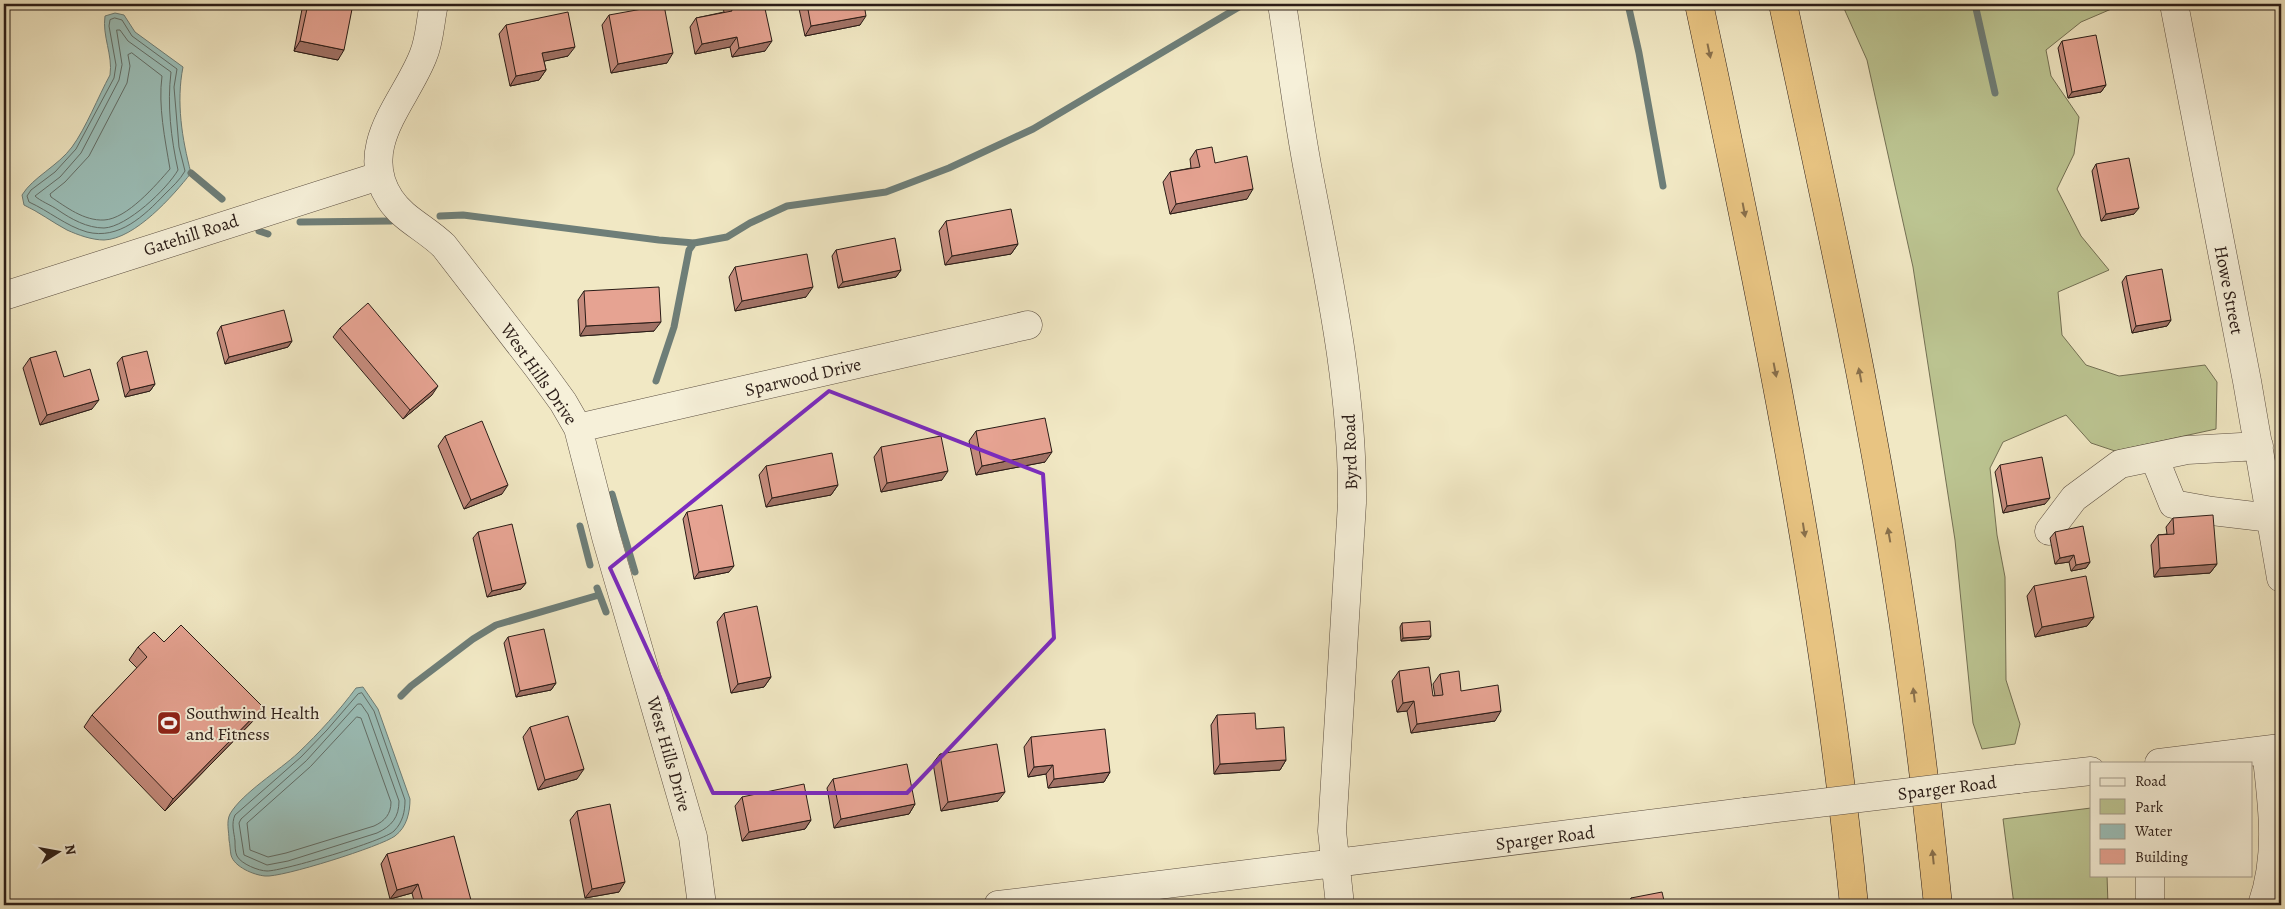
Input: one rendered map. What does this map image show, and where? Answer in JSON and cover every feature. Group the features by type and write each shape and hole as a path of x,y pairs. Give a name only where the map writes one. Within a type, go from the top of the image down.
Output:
{"highway":[{"path":"1699,4 1744,214 1795,473 1818,619 1854,905"},
{"path":"1783,4 1852,330 1897,580 1921,755 1938,905"}],"street":[{"name":"West Hills Drive","path":"434,4 424,55 389,120 378,149 379,176 390,199 444,246 539,369 563,402 578,428 606,537 693,837 702,905"},
{"name":"Byrd Road","path":"1282,4 1308,173 1333,294 1345,370 1352,467 1352,503 1332,831 1334,864 1340,905"},
{"name":"Howe Street","path":"2174,4 2258,446 2281,578"},
{"name":"Gatehill Road","path":"4,296 379,176"},
{"name":"Sparwood Drive","path":"578,428 1028,325"},
{"path":"2049,531 2074,498 2120,464 2186,450 2258,446"},
{"path":"2154,457 2173,504 2271,518"},
{"path":"2167,762 2274,749 2273,864 2262,905"},
{"name":"Sparger Road","path":"998,905 2090,770"},
{"path":"2150,876 2150,905"}],"highlighted area":[{"path":"829,391 1043,474 1054,638 907,793 713,793 610,568"}],"green space":[{"path":"1842,4 2123,4 2081,22 2046,50 2051,76 2079,117 2074,154 2057,189 2081,236 2109,270 2058,292 2062,335 2086,365 2119,376 2205,365 2217,382 2216,429 2115,451 2091,443 2066,415 2003,442 1990,468 1997,535 2005,577 2006,680 2020,724 2015,744 1982,749 1973,723 1955,540 1913,267 1867,60"},
{"path":"2090,808 2090,876 2107,876 2108,905 2014,905 2003,819"}],"water":[{"path":"115,13 124,15 135,32 183,67 180,107 185,147 191,173 164,204 140,224 116,238 99,240 61,227 24,205 22,195 32,183 66,154 87,122 110,75 111,68 104,23 105,16"},
{"path":"363,687 378,709 410,799 405,824 395,836 386,841 290,872 265,876 255,874 240,867 231,855 228,827 230,814 243,798 290,760 321,730 356,688"}],"building":[{"path":"308,4 353,4 344,50 300,41"},
{"path":"730,4 764,4 772,41 739,48 737,37 702,44 696,18 732,11"},
{"path":"807,4 864,4 866,16 811,26"},
{"path":"664,5 673,53 618,64 609,15"},
{"path":"568,12 575,47 542,53 546,70 516,76 506,25"},
{"path":"2096,35 2106,85 2072,92 2062,41"},
{"path":"1212,147 1215,163 1247,156 1253,189 1176,204 1170,172 1200,167 1196,150"},
{"path":"2129,158 2139,208 2106,214 2096,164"},
{"path":"1011,209 1018,244 952,256 946,221"},
{"path":"895,238 901,270 843,282 836,250"},
{"path":"807,254 813,287 742,301 735,267"},
{"path":"2162,269 2171,320 2136,326 2126,276"},
{"path":"659,287 661,322 586,326 584,291"},
{"path":"368,303 438,386 410,410 340,328"},
{"path":"284,310 292,341 229,357 221,326"},
{"path":"56,351 64,377 90,369 99,400 47,415 30,358"},
{"path":"147,351 155,384 130,390 122,357"},
{"path":"1045,418 1052,452 982,466 976,431"},
{"path":"482,421 508,485 471,500 445,436"},
{"path":"941,436 948,471 887,483 881,447"},
{"path":"832,453 838,485 772,498 766,466"},
{"path":"2042,457 2050,498 2007,506 2000,465"},
{"path":"722,505 734,566 699,572 687,512"},
{"path":"2213,515 2217,564 2160,568 2158,535 2174,534 2173,518"},
{"path":"512,524 526,583 492,591 478,532"},
{"path":"2083,526 2090,562 2076,565 2074,555 2060,558 2055,532"},
{"path":"2086,576 2094,617 2042,627 2034,586"},
{"path":"757,606 771,677 738,684 724,613"},
{"path":"1430,621 1431,636 1403,638 1402,623"},
{"name":"Southwind Health and Fitness","path":"181,625 263,707 173,799 92,715 147,657 138,647 154,632 164,642"},
{"path":"544,629 556,683 520,691 508,637"},
{"path":"1429,667 1433,696 1443,695 1440,674 1459,671 1461,691 1498,685 1501,711 1417,724 1414,701 1403,703 1399,671"},
{"path":"1255,713 1256,729 1284,727 1286,760 1220,764 1217,715"},
{"path":"568,716 584,769 545,780 530,727"},
{"path":"1105,729 1110,772 1054,779 1053,765 1034,767 1031,737"},
{"path":"997,744 1005,792 948,802 940,754"},
{"path":"907,764 915,804 841,819 833,779"},
{"path":"804,784 811,820 749,832 742,797"},
{"path":"610,804 625,882 592,889 577,811"},
{"path":"454,836 472,904 424,905 418,884 397,890 387,854"},
{"path":"1662,892 1665,905 1632,905 1631,898"}],"waterway":[{"path":"440,216 463,215 694,243 727,237 750,223 787,206 886,192 949,168 1033,129 1244,4"},
{"path":"1628,4 1639,53 1663,186"},
{"path":"1975,4 1995,93"},
{"path":"191,173 222,199"},
{"path":"300,222 391,221"},
{"path":"259,231 268,234"},
{"path":"656,381 674,327 689,250 694,243"},
{"path":"612,494 635,572"},
{"path":"580,526 590,565"},
{"path":"597,588 606,612"},
{"path":"401,696 411,686 473,639 496,625 599,595"}],"place":[{"name":"Southwind Health and Fitness","path":"169,723"}]}
